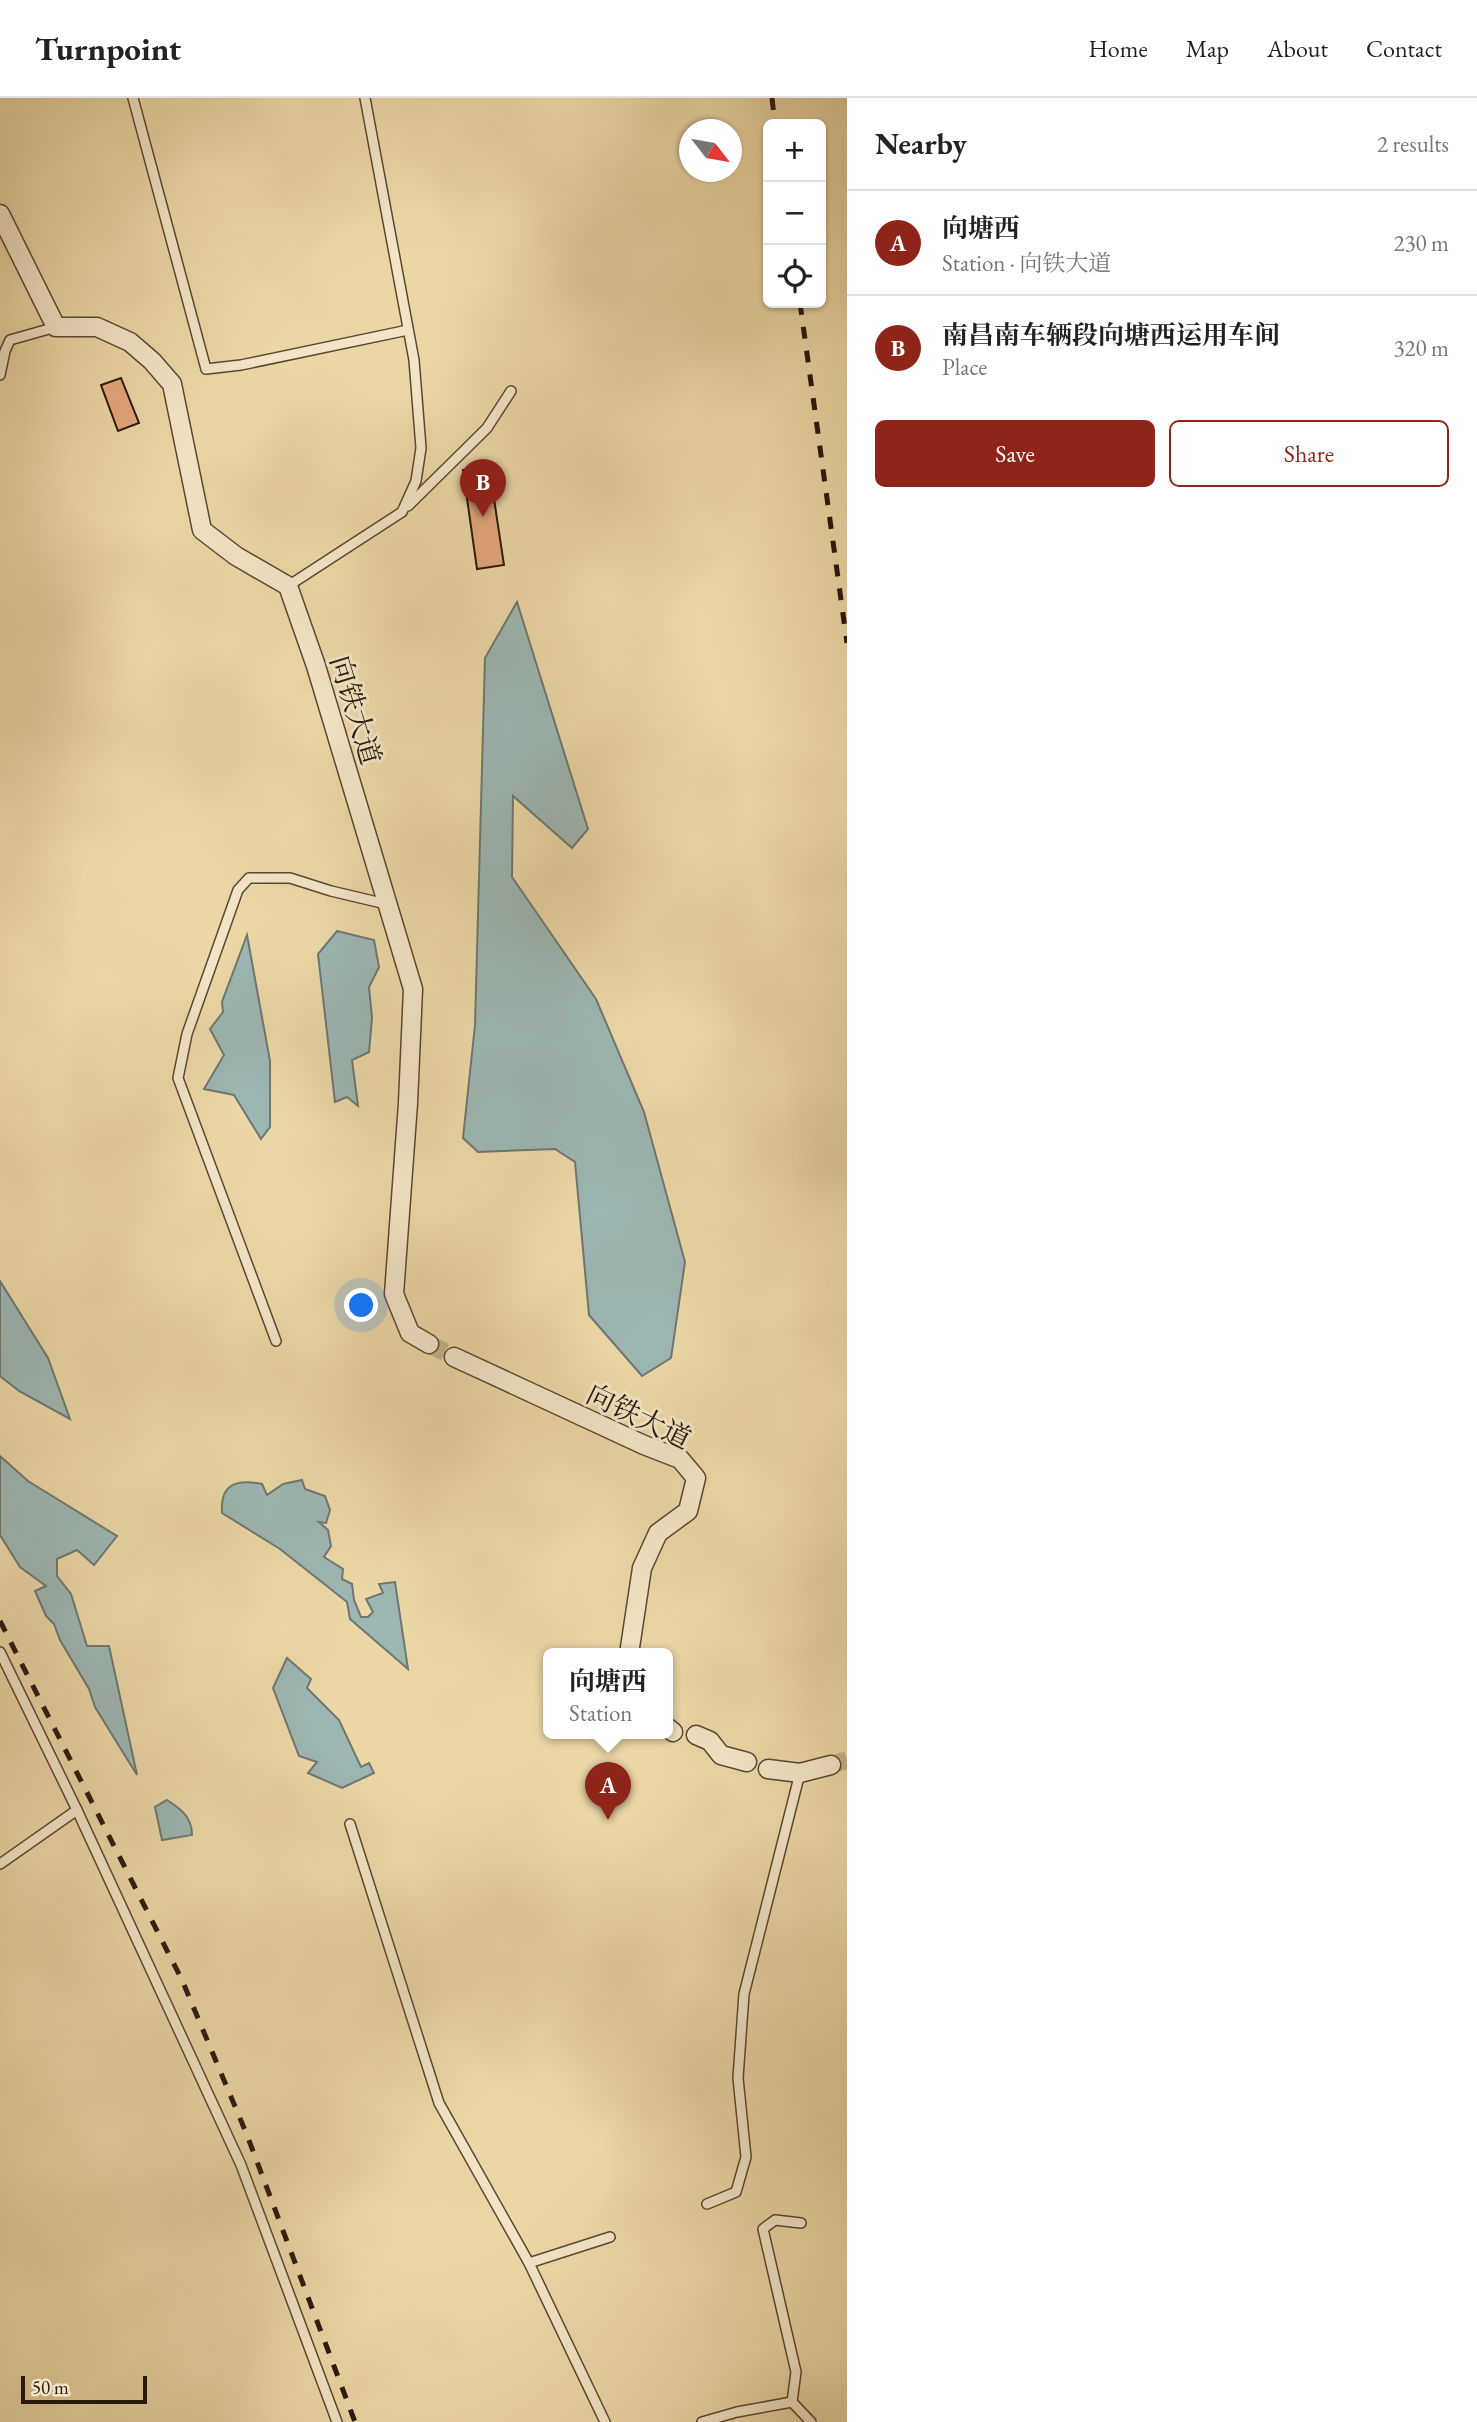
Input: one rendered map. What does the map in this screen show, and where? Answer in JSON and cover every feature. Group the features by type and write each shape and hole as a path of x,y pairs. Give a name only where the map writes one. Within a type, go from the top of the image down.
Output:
{"street":[{"path":"0,214 56,327 97,327 130,342 152,361 172,384 202,530 236,556 288,586"},
{"name":"向铁大道","path":"288,586 316,666 413,989 394,1294 410,1333 429,1344"},
{"name":"向铁大道","path":"454,1357 680,1459 696,1478 688,1511 657,1533 642,1568 630,1648"},
{"path":"696,1735 710,1741 721,1755 747,1762"},
{"path":"768,1769 800,1773 831,1765"}],"lane":[{"path":"133,98 206,369 241,365 408,330"},
{"path":"365,98 414,360 421,448 416,481 402,512"},
{"path":"0,375 10,340 56,327"},
{"path":"288,586 402,512 486,428 511,391"},
{"path":"276,1341 178,1078 187,1034 238,890 249,878 289,878 386,904"},
{"path":"0,1652 78,1810 241,2165 337,2422"},
{"path":"706,2204 736,2192 746,2157 738,2078 744,1994 800,1773"},
{"path":"0,1864 78,1810"},
{"path":"350,1824 439,2104 529,2263 605,2422"},
{"path":"792,2402 796,2372 763,2229 775,2220 801,2223"},
{"path":"529,2263 610,2237"},
{"path":"702,2422 737,2412 792,2402"},
{"path":"792,2402 811,2422"}],"water":[{"path":"517,602 588,829 572,848 513,796 512,877 596,999 644,1112 685,1262 671,1358 642,1376 589,1315 575,1162 555,1149 478,1152 463,1138 475,1025 485,658"},
{"path":"337,931 374,940 379,967 369,987 372,1018 369,1052 352,1060 358,1106 347,1097 335,1102 318,954"},
{"path":"247,935 270,1061 270,1127 261,1139 234,1095 204,1089 224,1055 210,1029 223,1012 222,1002"},
{"path":"0,1281 48,1358 70,1419 19,1391 0,1376"},
{"path":"0,1456 28,1481 117,1536 94,1565 77,1550 57,1559 57,1576 71,1594 87,1646 109,1646 137,1775 95,1707 89,1689 60,1640 54,1624 46,1616 35,1591 46,1586 20,1567 0,1535"},
{"path":"302,1480 305,1489 325,1496 330,1510 326,1523 319,1522 328,1530 331,1546 324,1557 343,1569 342,1579 352,1584 354,1600 361,1617 368,1617 373,1612 366,1599 383,1593 379,1584 395,1582 408,1669 350,1619 347,1602 280,1549 222,1513 222,1503 227,1490 237,1483 262,1484 267,1495 283,1484"},
{"path":"287,1658 311,1679 307,1688 339,1720 361,1767 369,1763 374,1773 342,1788 308,1773 317,1762 299,1756 273,1688"},
{"path":"167,1800 185,1814 192,1835 162,1840 155,1807"}],"building":[{"path":"121,378 139,423 118,431 101,385"},
{"path":"489,466 504,565 477,569 463,470"}],"tunnel":[{"path":"429,1344 454,1357"},
{"path":"831,1765 847,1760"}],"railway":[{"path":"772,98 774,119"},
{"path":"801,308 847,643"},
{"path":"0,1621 182,1980 247,2135 355,2422"}],"place":[{"name":"南昌南车辆段向塘西运用车间","path":"483,517"},
{"name":"向塘西","path":"608,1820"}]}
